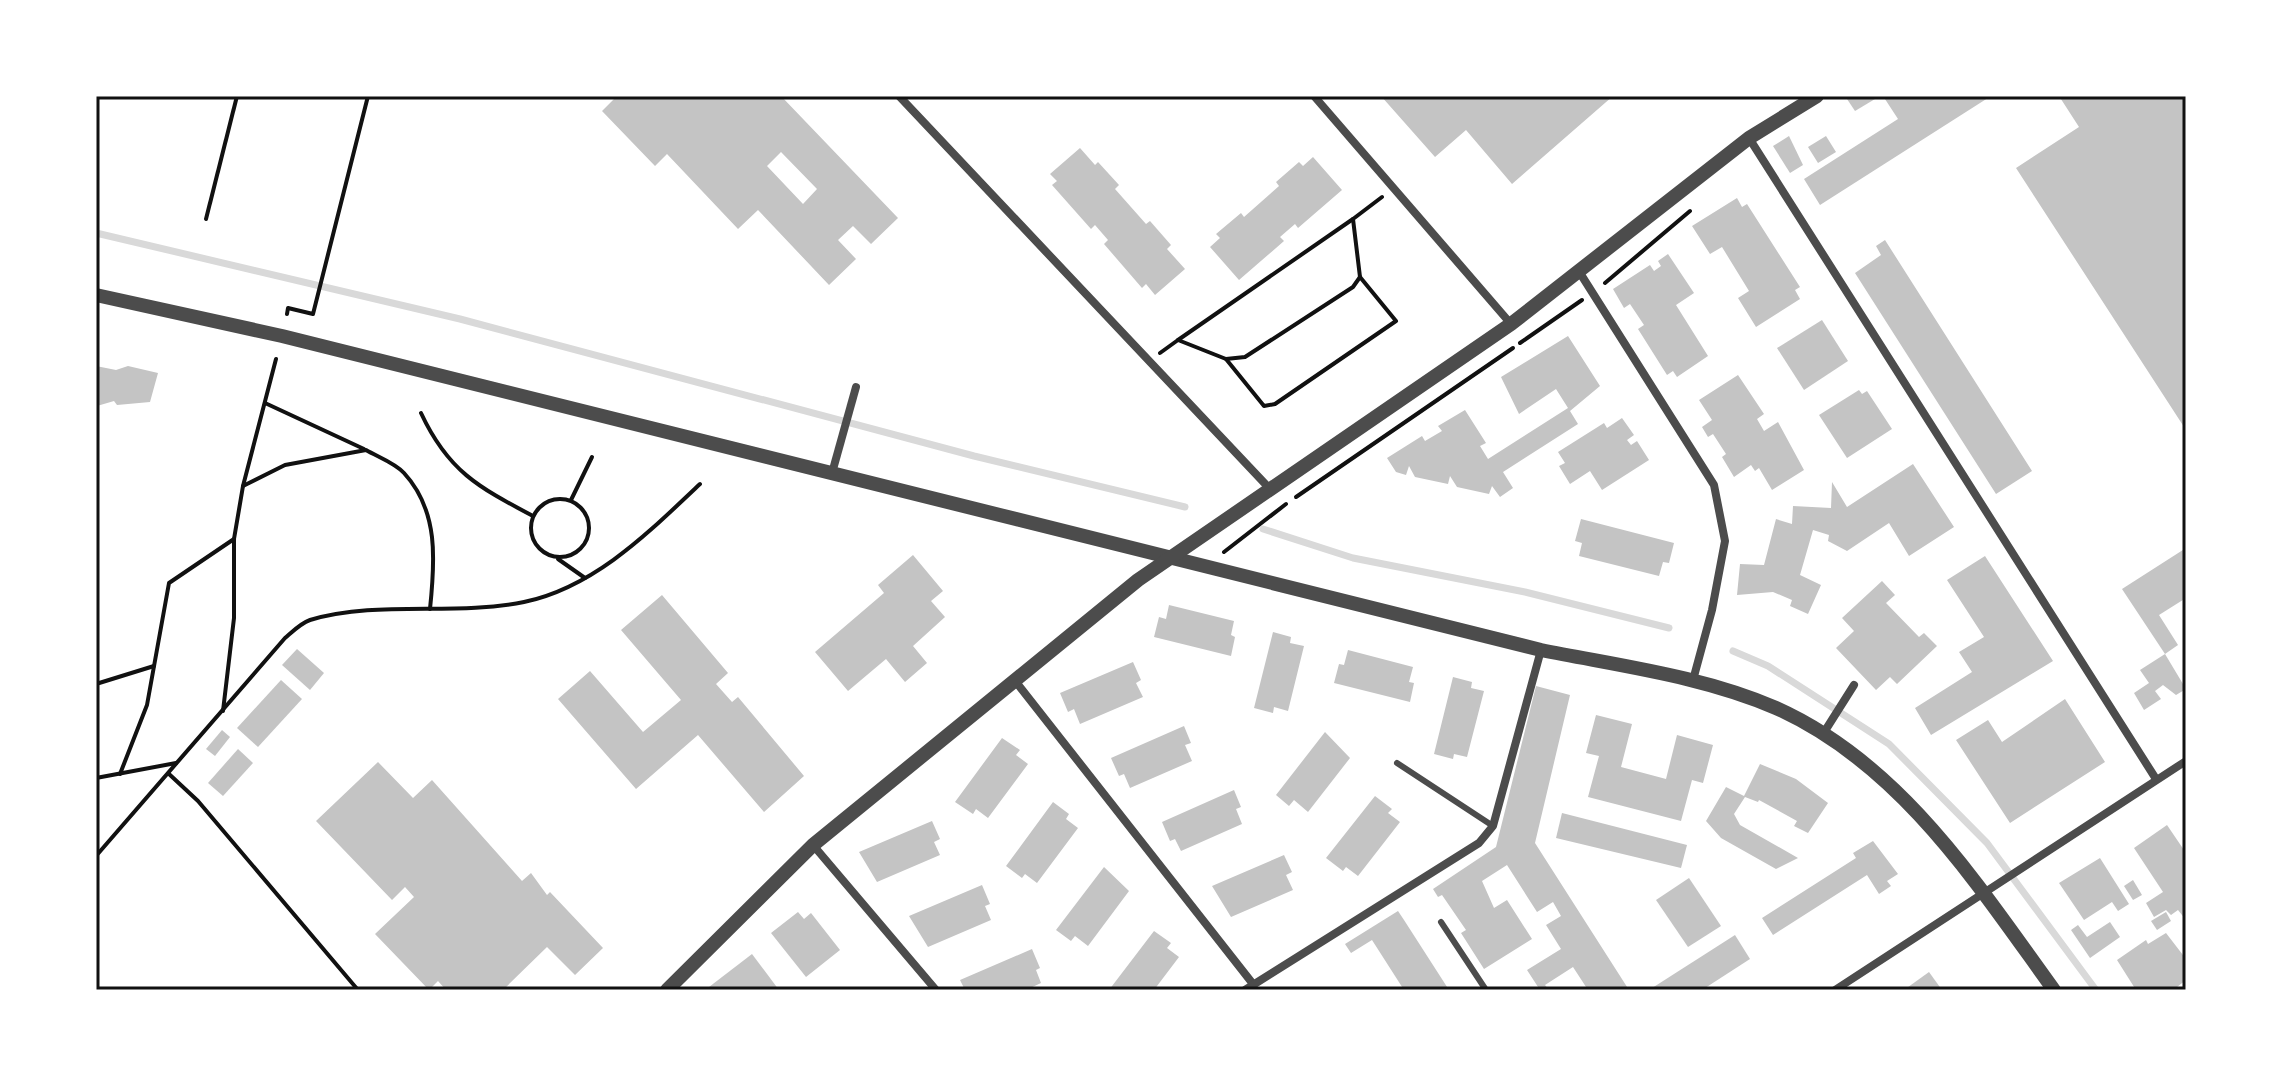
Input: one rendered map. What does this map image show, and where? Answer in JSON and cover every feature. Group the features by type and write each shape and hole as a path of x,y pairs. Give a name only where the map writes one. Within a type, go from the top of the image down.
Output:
{"street":[{"path":"899,96 1270,489"},
{"path":"1314,96 1511,324"},
{"path":"667,990 813,845 1171,557 1511,324 1749,138 1817,96"},
{"path":"1749,138 2156,779"},
{"path":"1580,273 1714,485 1725,541 1712,610 1693,680"},
{"path":"96,295 297,340 1541,650 1693,680 1777,709 1823,734 1891,786 1915,810 1991,890 2054,990"},
{"path":"832,473 856,387"},
{"path":"1245,990 1479,843 1493,826 1541,650"},
{"path":"1016,682 1253,984"},
{"path":"1823,734 1854,685"},
{"path":"1835,990 2186,761"},
{"path":"813,845 936,990"}],"lane":[{"path":"1397,763 1493,826"},
{"path":"1441,922 1486,990"}],"path":[{"path":"206,219 237,96"},
{"path":"287,314 288,308 313,314 368,96"},
{"path":"1149,361 1393,188"},
{"path":"1226,359 1264,406 1275,404 1396,321 1360,277 1353,219"},
{"path":"1178,340 1226,359 1245,357 1353,287 1360,277"},
{"path":"223,712 234,618 234,539 243,486 276,359"},
{"path":"265,403 366,450 403,472 427,509 435,555 430,609"},
{"path":"421,413 435,442 463,476 534,516"},
{"path":"243,486 285,465 366,450"},
{"path":"571,500 592,457"},
{"path":"96,856 285,638 307,621 522,602 558,592 585,578 641,540 700,484"},
{"path":"551,500 571,500 586,512 590,531 582,548 575,554 547,555 533,541 534,516 542,505 551,500"},
{"path":"120,774 147,705 169,583 234,539"},
{"path":"556,557 585,578"},
{"path":"96,684 154,666"},
{"path":"96,778 179,763"},
{"path":"169,774 198,801 358,990"}],"building":[{"path":"611,96 781,96 898,218 871,244 853,226 838,240 856,259 829,285 758,210 738,229 667,154 655,166 602,111 614,99","holes":["781,152 817,189 803,204 767,166"]},
{"path":"1381,96 1613,96 1512,184 1466,130 1435,157"},
{"path":"1852,96 1880,96 1855,111 1847,99"},
{"path":"1883,96 1991,96 1820,205 1804,179 1898,119"},
{"path":"2059,96 2186,96 2186,430 2016,168 2079,127"},
{"path":"1789,136 1803,165 1790,173 1773,146"},
{"path":"1826,136 1836,152 1818,163 1808,147"},
{"path":"1080,148 1119,185 1115,189 1146,224 1150,221 1171,245 1167,249 1185,269 1155,295 1146,284 1142,288 1104,244 1108,240 1095,225 1091,229 1052,185 1057,181 1050,174"},
{"path":"1313,157 1342,190 1298,228 1295,224 1280,237 1284,241 1239,280 1210,247 1220,238 1216,234 1241,213 1244,217 1279,186 1276,182 1299,162 1303,166"},
{"path":"1737,198 1742,207 1747,204 1800,287 1795,290 1800,299 1756,327 1738,298 1749,291 1722,247 1710,254 1692,226"},
{"path":"1885,240 2032,471 1996,494 1855,273 1881,255 1876,246"},
{"path":"1668,254 1694,293 1676,305 1708,356 1677,377 1673,371 1667,375 1638,329 1644,325 1630,304 1624,308 1613,289 1650,265 1654,271 1661,266 1658,261"},
{"path":"1822,320 1848,361 1804,390 1777,348"},
{"path":"1568,336 1600,386 1570,411 1578,424 1503,472 1513,488 1500,497 1492,486 1489,494 1457,487 1450,476 1448,484 1415,477 1409,466 1406,475 1396,472 1387,458 1422,436 1425,441 1442,431 1438,426 1465,410 1486,443 1480,446 1488,459 1568,408 1556,389 1519,414 1501,377"},
{"path":"96,366 116,370 128,366 158,373 150,402 117,405 114,401 97,406"},
{"path":"1738,375 1764,414 1757,419 1764,431 1778,422 1804,470 1772,490 1759,468 1755,471 1751,465 1734,477 1722,457 1726,454 1713,434 1708,437 1702,427 1712,420 1699,400"},
{"path":"1859,390 1862,394 1867,391 1892,429 1847,458 1819,415"},
{"path":"1622,418 1634,435 1627,440 1631,445 1637,441 1649,460 1602,490 1590,471 1570,484 1559,466 1565,463 1558,452 1604,423 1607,428"},
{"path":"1913,464 1954,527 1909,556 1889,523 1847,551 1828,541 1829,535 1813,530 1800,575 1821,585 1808,614 1790,606 1792,600 1773,592 1737,595 1740,564 1764,565 1776,519 1792,524 1793,506 1831,508 1832,482 1847,507"},
{"path":"1581,519 1674,543 1669,563 1663,562 1659,576 1579,556 1582,543 1575,541"},
{"path":"2186,548 2186,598 2159,615 2178,645 2165,654 2122,589"},
{"path":"913,555 943,591 931,601 945,617 913,646 927,663 905,682 886,659 848,691 815,652 884,593 878,585"},
{"path":"1985,556 2053,661 1931,735 1915,708 1972,672 1959,652 1984,637 1947,580"},
{"path":"1882,581 1895,595 1886,603 1919,637 1924,633 1937,646 1897,684 1890,677 1876,690 1836,648 1854,631 1842,618"},
{"path":"662,595 728,673 716,684 732,702 738,697 804,776 764,812 698,735 636,789 558,699 590,671 643,732 681,700 621,630"},
{"path":"1169,605 1234,621 1231,656 1154,637 1159,617 1166,619"},
{"path":"1273,632 1291,637 1290,643 1304,646 1288,711 1274,707 1273,713 1254,708"},
{"path":"297,649 324,673 310,690 282,665"},
{"path":"1348,650 1413,667 1409,682 1414,683 1410,702 1334,683 1339,664 1344,665"},
{"path":"2165,654 2186,689 2176,695 2163,685 2155,691 2161,699 2144,710 2134,693 2149,683 2140,670"},
{"path":"1133,662 1141,680 1136,683 1143,697 1080,724 1074,709 1068,712 1060,693"},
{"path":"1453,677 1472,682 1471,688 1484,691 1467,757 1454,754 1453,759 1434,754"},
{"path":"281,680 302,699 258,747 237,728"},
{"path":"1536,686 1570,695 1535,843 1629,990 1588,990 1573,967 1545,985 1549,990 1540,990 1527,970 1561,949 1546,925 1561,916 1553,902 1537,912 1507,865 1482,881 1494,908 1507,900 1532,939 1484,969 1461,933 1466,930 1442,895 1438,897 1433,889 1496,847"},
{"path":"2065,699 2105,762 2010,823 1956,740 1988,720 2002,742"},
{"path":"1596,715 1632,724 1621,767 1666,779 1677,735 1713,745 1703,783 1692,780 1681,821 1588,797 1599,756 1586,753"},
{"path":"1184,726 1191,743 1185,745 1192,761 1130,788 1124,774 1119,776 1111,758"},
{"path":"222,730 230,737 215,756 206,749"},
{"path":"1325,732 1350,758 1308,812 1294,800 1289,806 1276,795"},
{"path":"1002,738 1020,750 1016,755 1028,764 988,818 976,809 973,814 955,802"},
{"path":"238,749 253,763 223,796 208,783"},
{"path":"378,762 413,798 432,780 522,881 531,873 547,895 550,892 603,948 575,975 547,947 503,990 446,990 438,981 429,990 375,934 414,897 405,887 392,900 316,821"},
{"path":"1760,764 1796,779 1828,803 1808,833 1794,826 1797,821 1759,800 1745,797 1734,814 1740,825 1798,858 1776,869 1721,838 1706,821 1726,787 1744,796"},
{"path":"1234,790 1241,807 1236,809 1242,824 1181,851 1175,839 1170,841 1162,822"},
{"path":"1375,796 1392,809 1388,813 1400,822 1358,876 1346,867 1343,871 1326,858"},
{"path":"1053,802 1069,814 1066,819 1078,828 1037,883 1025,874 1022,878 1006,866"},
{"path":"1562,813 1687,845 1681,868 1556,838"},
{"path":"932,821 940,839 934,842 940,855 877,882 859,852"},
{"path":"2167,825 2186,853 2186,920 2178,910 2171,915 2166,910 2154,917 2146,903 2163,892 2134,848"},
{"path":"1873,841 1898,874 1887,881 1891,886 1879,894 1867,875 1773,935 1762,918 1856,858 1853,853"},
{"path":"1284,855 1292,872 1286,875 1293,890 1231,917 1212,886"},
{"path":"2100,858 2129,904 2118,911 2112,902 2084,920 2059,883"},
{"path":"1104,867 1129,891 1088,946 1075,936 1071,941 1056,930"},
{"path":"1689,878 1721,926 1688,947 1656,900"},
{"path":"2133,880 2142,895 2133,900 2124,886"},
{"path":"982,885 990,904 985,906 991,920 928,947 909,916"},
{"path":"1398,911 1449,990 1404,990 1372,940 1351,953 1345,944"},
{"path":"798,912 804,919 811,913 840,950 806,977 771,933"},
{"path":"2166,912 2171,921 2157,930 2151,921"},
{"path":"2110,922 2120,937 2090,958 2071,930 2078,925 2087,937"},
{"path":"1154,931 1171,943 1167,948 1179,957 1154,990 1109,990"},
{"path":"2166,933 2186,959 2186,980 2177,987 2179,990 2136,990 2117,960 2146,940 2148,944"},
{"path":"1735,935 1750,959 1702,990 1649,990"},
{"path":"1032,949 1040,968 1036,970 1041,983 1026,990 965,990 960,980"},
{"path":"752,954 779,990 711,990 709,987"},
{"path":"1929,972 1942,990 1904,990"}],"waterway":[{"path":"96,233 460,319 974,456 1185,507"},
{"path":"1263,529 1353,558 1525,592 1669,628"},
{"path":"1733,651 1768,666 1889,744 1987,843 2096,990"}]}
